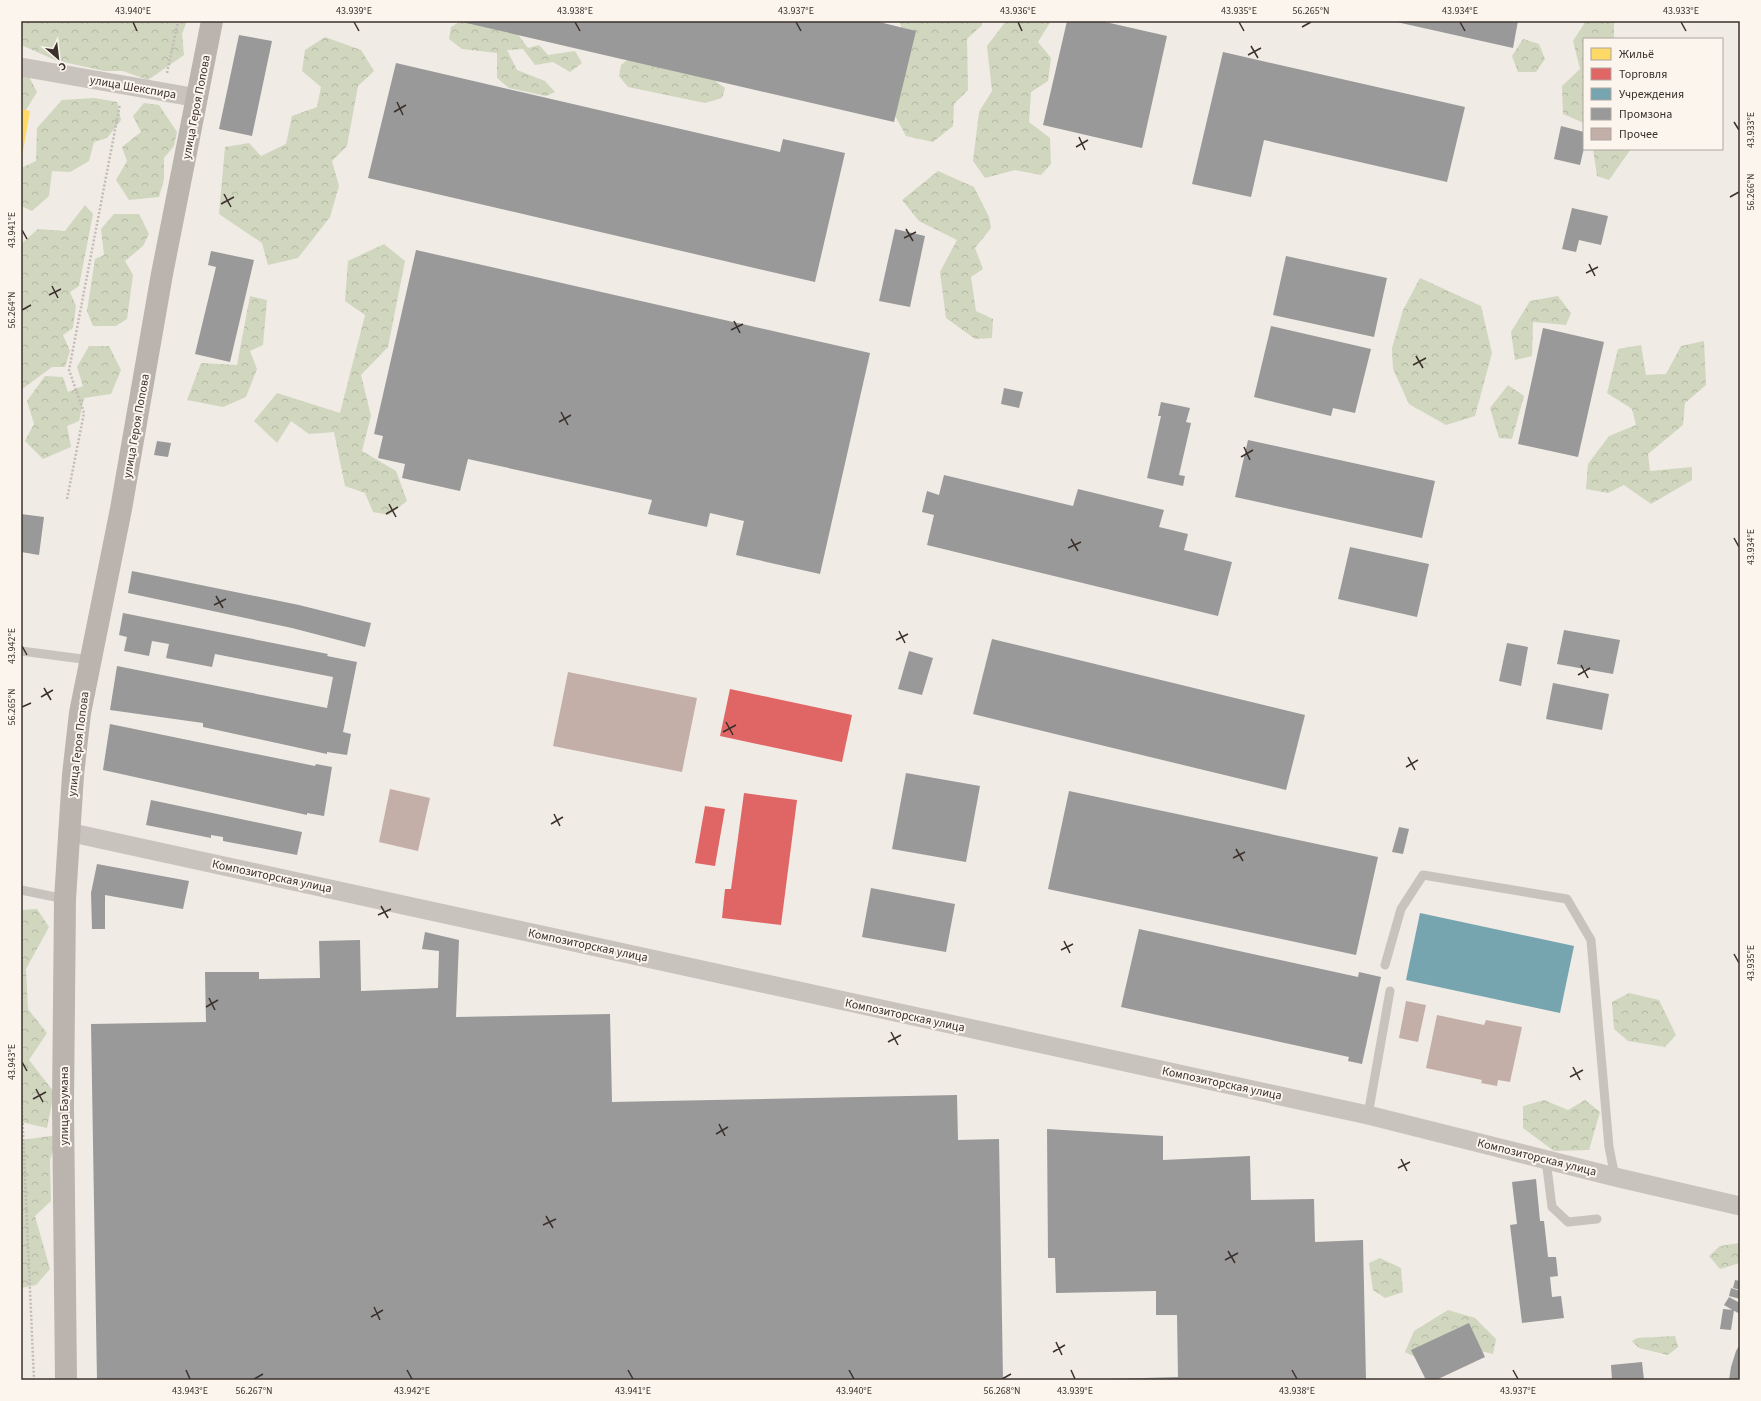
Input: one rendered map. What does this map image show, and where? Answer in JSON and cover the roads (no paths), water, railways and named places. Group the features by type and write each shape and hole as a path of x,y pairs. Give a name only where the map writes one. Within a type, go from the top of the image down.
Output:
{"street":[{"name":"улица Героя Попова","path":"68,832 80,713 121,509 162,274 212,21"},
{"name":"улица Шекспира","path":"21,66 123,86 198,98"},
{"name":"улица Баумана","path":"66,1380 64,1112 65,899 68,832"},
{"name":"Композиторская улица","path":"68,832 1368,1115 1615,1177 1740,1206"}],"lane":[{"path":"21,651 90,660"},
{"path":"1385,965 1401,909 1423,875 1567,899 1591,940 1609,1147 1615,1177"},
{"path":"21,890 65,899"},
{"path":"1368,1115 1390,990"},
{"path":"1546,1160 1552,1207 1568,1222 1597,1218"}]}
